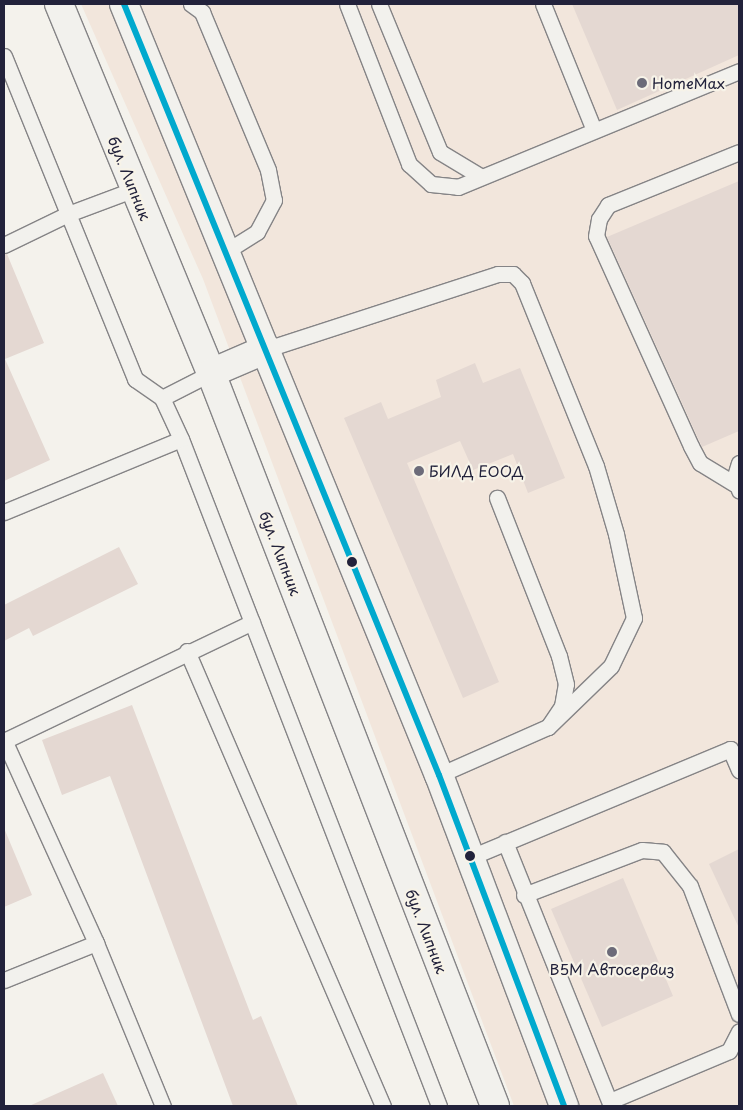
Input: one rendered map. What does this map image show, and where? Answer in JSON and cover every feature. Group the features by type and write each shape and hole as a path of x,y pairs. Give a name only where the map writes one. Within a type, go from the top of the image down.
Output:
{"main road":[{"name":"бул. Липник","path":"59,4 211,373 495,1106"},
{"path":"124,4 227,251 439,775 564,1106"},
{"path":"211,373 267,349"}],"lane":[{"path":"191,4 202,12 268,170 274,200 257,232 227,251"},
{"path":"347,4 409,164 431,184 458,187 480,176 739,71"},
{"path":"379,4 440,152 480,176"},
{"path":"543,4 594,130"},
{"path":"4,56 135,379 162,398 181,439 439,1106"},
{"path":"738,488 700,463 596,236 599,219 608,205 739,152"},
{"path":"4,245 68,214 135,189"},
{"path":"267,349 498,274 513,274 522,283 596,466 616,534 634,618 611,666 548,727 439,775"},
{"path":"162,398 211,373"},
{"path":"4,512 181,439"},
{"path":"738,488 735,476 739,463"},
{"path":"496,498 566,684 562,706 548,727"},
{"path":"163,1106 96,942 4,740 187,651 252,622"},
{"path":"187,651 383,1106"},
{"path":"471,857 734,747 739,770"},
{"path":"504,842 524,895 611,1104 729,1050 739,1031"},
{"path":"524,895 642,850 663,852 690,886 739,1014"},
{"path":"4,980 96,942"}],"shaded area":[{"path":"81,4 739,4 739,1106 514,1106 203,279"}],"building":[{"name":"HomeMax","path":"572,4 739,4 739,55 617,110"},
{"path":"739,181 739,431 702,447 607,237"},
{"path":"4,254 7,254 44,343 5,359 50,460 4,481"},
{"path":"475,363 483,383 520,368 565,478 528,493 513,454 473,470 460,441 407,463 499,682 463,698 344,418 381,402 388,419 441,397 436,380"},
{"path":"119,547 138,584 33,636 29,628 4,641 4,605"},
{"path":"132,705 253,1020 261,1016 298,1106 233,1106 110,776 62,795 42,740"},
{"path":"4,828 32,895 4,907"},
{"path":"739,849 739,928 709,864"},
{"name":"В5М Автосервиз","path":"623,878 673,996 602,1027 551,909"},
{"path":"103,1073 118,1106 29,1106"}],"transit line":[{"path":"124,4 439,775 564,1106"}],"place":[{"name":"HomeMax","path":"642,83"},
{"name":"БИЛД ЕООД","path":"419,471"},
{"name":"В5М Автосервиз","path":"612,952"}]}
